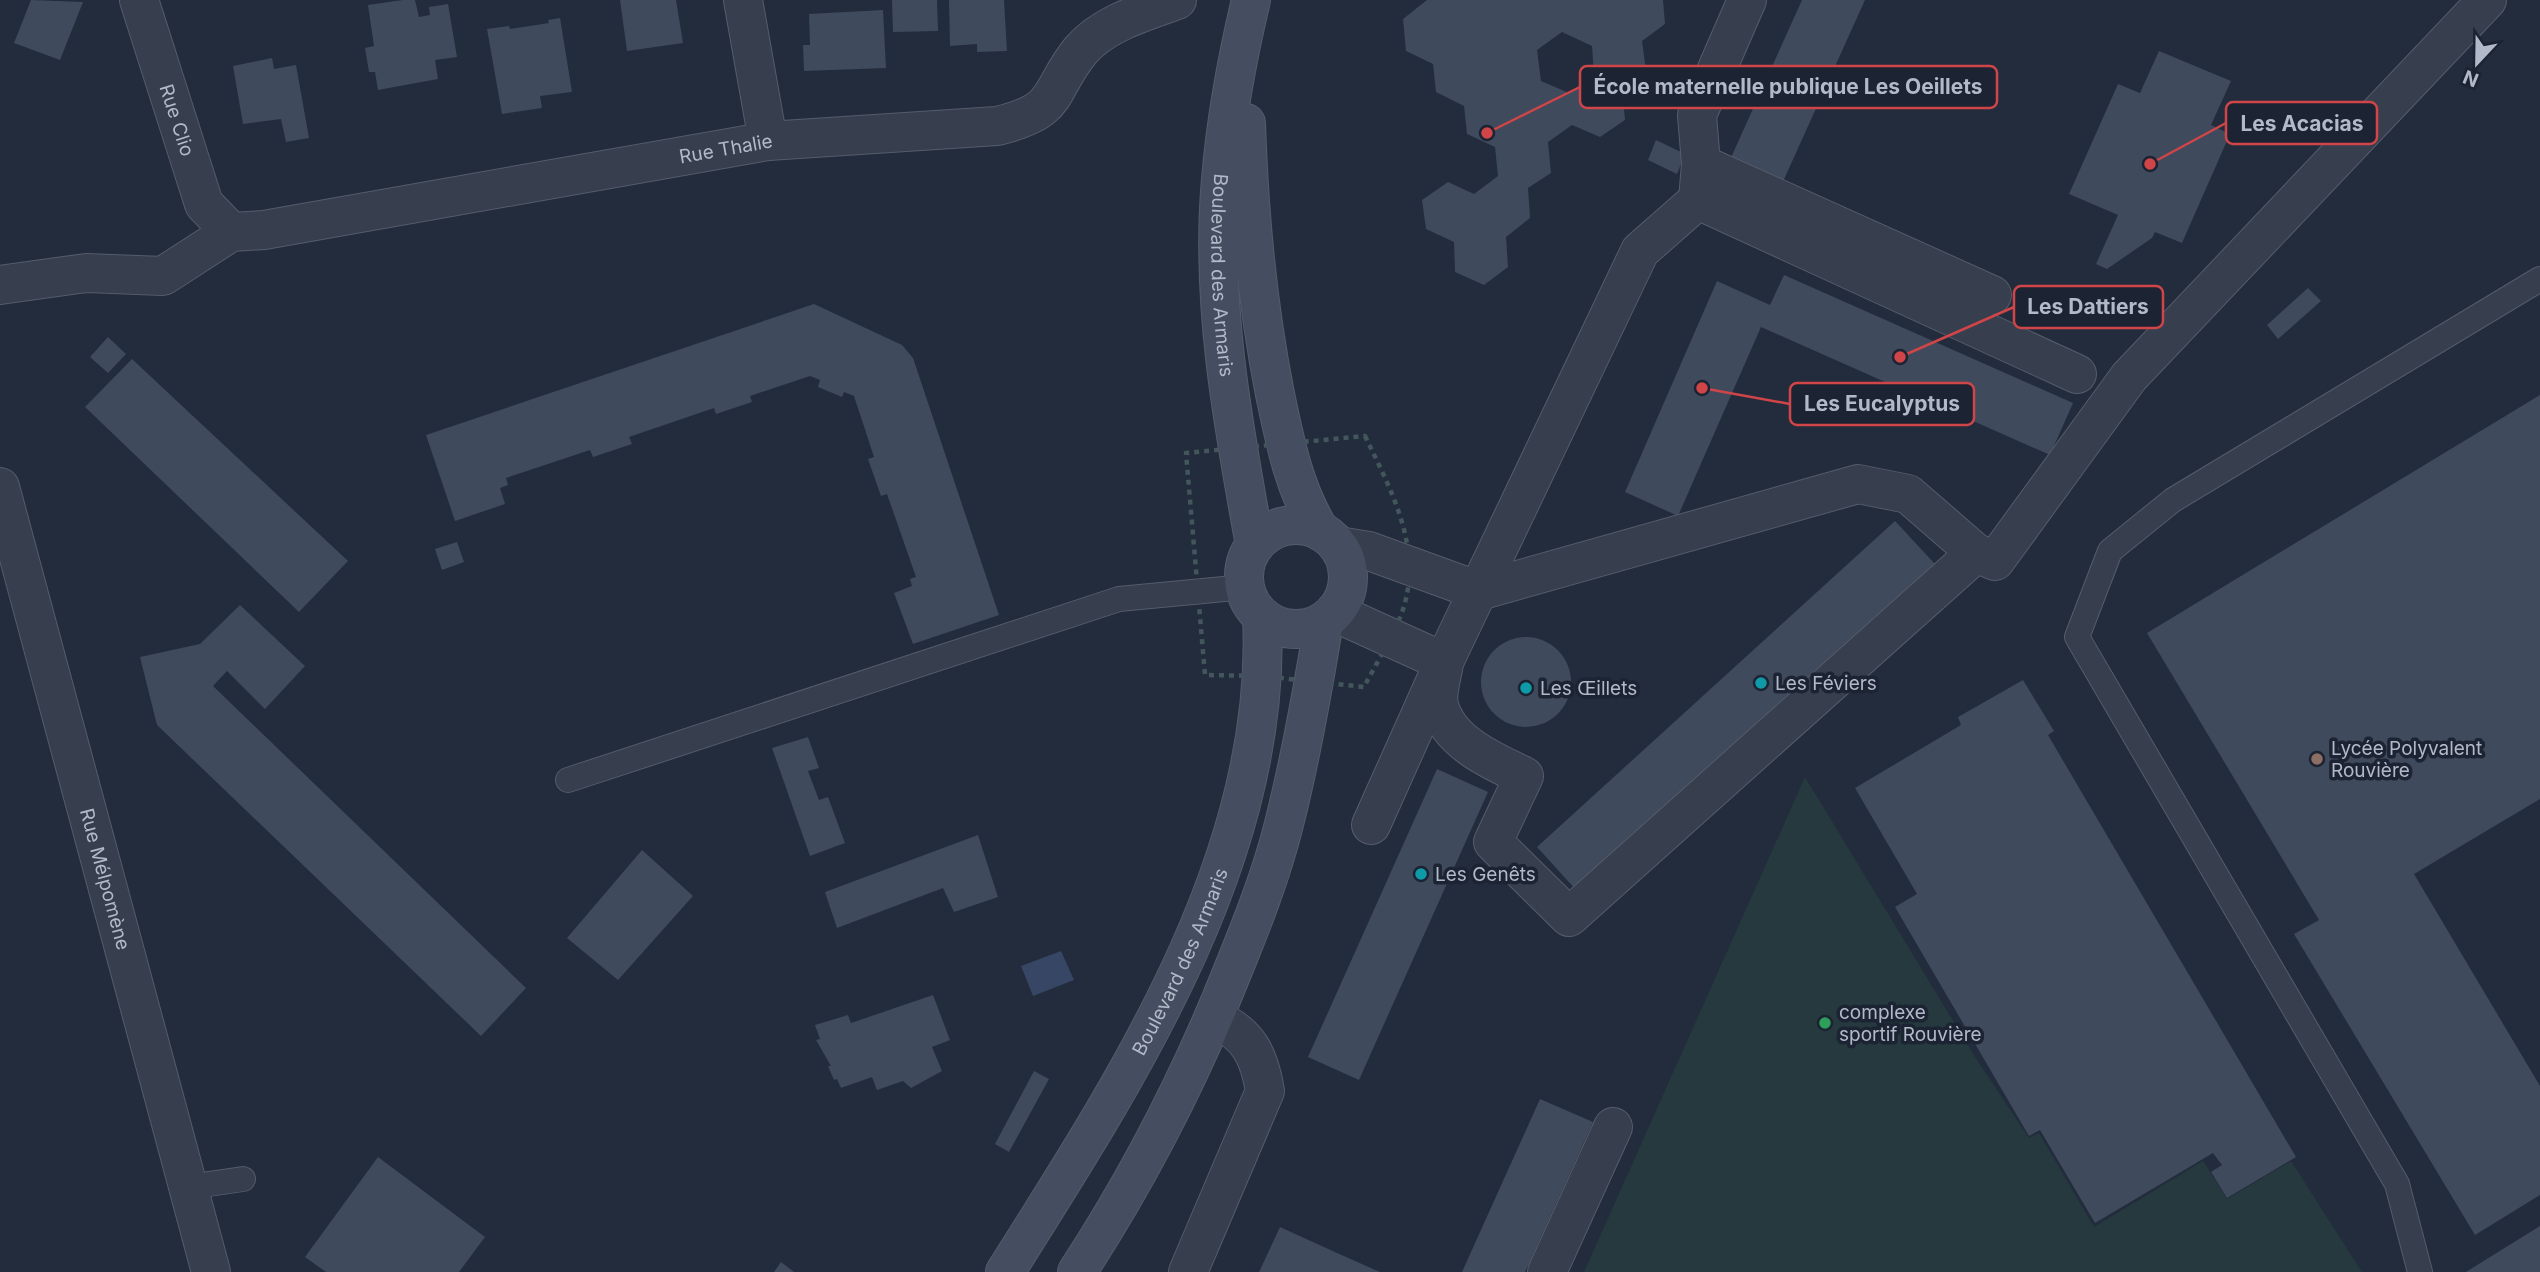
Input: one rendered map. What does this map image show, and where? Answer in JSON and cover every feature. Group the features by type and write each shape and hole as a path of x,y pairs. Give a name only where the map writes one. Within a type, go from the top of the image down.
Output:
{"main road":[{"name":"Boulevard des Armaris","path":"1242,2 1254,263 1266,349 1285,444 1303,504 1329,538"},
{"name":"Boulevard des Armaris","path":"1242,2 1222,165 1219,242 1226,364 1241,477 1255,545"},
{"path":"1077,1272 1143,1167 1181,1094 1253,920 1284,826 1329,617 1344,597 1348,580 1346,562 1329,538 1299,525 1278,528 1255,545 1245,565 1254,602 1293,628 1309,627 1329,617"},
{"name":"Boulevard des Armaris","path":"1005,1272 1129,1067 1188,956 1223,862 1249,770 1262,676 1254,602"}],"street":[{"name":"Rue Clio","path":"139,0 204,204 231,232"},
{"path":"743,0 768,141"},
{"name":"Rue Thalie","path":"231,232 264,230 768,141 998,126 1026,119 1052,101 1082,50 1108,29 1177,0"},
{"path":"1371,825 1444,662 1640,251 1700,182 1697,115 1747,0"},
{"path":"1329,538 1479,591 1858,484 1908,494 1976,553 1995,561 2129,377 2487,0"},
{"path":"1700,182 1992,295"},
{"path":"1700,182 2077,374"},
{"path":"0,285 86,273 163,276 231,232"},
{"name":"Rue Mélpomène","path":"0,487 211,1272"},
{"path":"1444,662 1438,704 1452,733 1496,762 1524,776 1493,842 1569,917 1976,553"},
{"path":"1329,617 1444,662"},
{"path":"1188,1272 1265,1091 1260,1062 1237,1029 1214,1018"},
{"path":"1547,1272 1613,1127"}],"lane":[{"path":"2420,1272 2397,1184 2077,637 2110,551 2173,500 2540,279"},
{"path":"568,780 1119,599 1254,602"},
{"path":"188,1187 243,1179"}],"green space":[{"name":"complexe sportif Rouvière","path":"1805,777 1975,1057 2029,1138 2039,1133 2094,1227 2203,1161 2227,1199 2291,1161 2362,1272 1584,1272"}],"water":[{"path":"1061,951 1074,980 1033,996 1021,966"}],"building":[{"path":"31,0 83,2 60,60 14,43"},
{"path":"415,0 419,17 430,15 429,7 448,4 457,57 435,60 438,79 378,90 375,72 369,72 365,48 374,46 368,5"},
{"path":"620,0 676,0 683,43 627,51"},
{"path":"892,0 937,0 938,31 893,32"},
{"path":"949,0 1004,0 1007,51 977,52 977,44 950,46"},
{"path":"1427,0 1663,0 1665,24 1642,41 1646,71 1622,87 1625,120 1600,137 1572,125 1548,142 1551,173 1528,188 1530,218 1506,237 1508,267 1484,285 1455,272 1454,242 1426,229 1422,200 1448,182 1474,194 1498,176 1495,147 1467,134 1464,106 1436,92 1433,64 1406,51 1403,19","holes":["1562,32 1592,46 1594,75 1569,93 1541,81 1537,50"]},
{"path":"1802,0 1865,0 1781,186 1729,162"},
{"path":"883,10 886,68 804,71 803,45 810,45 809,14"},
{"path":"560,18 572,92 540,96 542,108 502,114 487,29 509,26 510,29 549,23 548,20"},
{"path":"2159,51 2231,81 2211,125 2230,134 2182,243 2155,232 2152,238 2107,269 2096,264 2118,215 2069,194 2118,84 2140,93"},
{"path":"272,58 274,69 296,65 309,138 286,142 281,119 243,124 233,66"},
{"path":"1656,140 1685,154 1677,174 1648,160"},
{"path":"1784,275 2073,403 2050,455 1761,327 1678,516 1625,492 1717,281 1770,305"},
{"path":"2308,288 2321,301 2278,339 2267,325"},
{"path":"814,304 902,345 913,358 999,615 913,644 894,593 912,586 910,579 916,577 887,494 881,496 868,459 874,457 854,396 844,392 842,397 818,387 820,380 810,376 750,396 752,402 716,414 714,408 629,437 632,444 593,457 590,450 506,478 508,485 500,488 505,504 455,521 426,435"},
{"path":"108,337 126,354 108,373 90,357"},
{"path":"132,359 348,561 299,612 85,407"},
{"path":"2540,395 2540,799 2414,874 2540,1086 2540,1195 2475,1235 2294,934 2319,920 2147,633"},
{"name":"Les Féviers","path":"1895,521 1935,564 1577,891 1537,847"},
{"path":"457,542 464,562 442,570 435,549"},
{"path":"240,605 305,666 265,709 227,671 213,686 526,988 481,1036 157,725 140,657 200,644"},
{"name":"Les Œillets","path":"1526,637 1543,640 1558,650 1568,665 1571,682 1568,699 1558,714 1543,724 1526,727 1509,724 1494,714 1484,699 1481,682 1484,665 1494,650 1509,640"},
{"path":"2023,680 2054,731 2048,735 2296,1157 2227,1198 2211,1172 2222,1165 2213,1153 2095,1223 2040,1130 2029,1136 1895,907 1917,894 1855,788 1961,725 1958,717"},
{"path":"808,737 819,768 808,771 819,800 828,797 845,843 810,856 772,748"},
{"name":"Les Genêts","path":"1437,769 1488,792 1359,1080 1308,1057"},
{"path":"978,835 998,897 954,912 943,888 837,928 825,892"},
{"path":"642,850 693,896 618,980 567,938"},
{"path":"933,995 950,1040 932,1047 942,1071 911,1088 903,1081 877,1090 872,1077 841,1088 837,1079 834,1080 828,1066 831,1066 816,1040 820,1039 815,1025 848,1015 851,1023"},
{"path":"1034,1071 1049,1079 1009,1152 995,1144"},
{"path":"1540,1099 1593,1122 1525,1272 1462,1272"},
{"path":"378,1157 485,1237 459,1272 326,1272 305,1257"},
{"path":"2540,1226 2540,1272 2466,1272 2482,1262"},
{"path":"1280,1227 1337,1253 1380,1272 1259,1272"},
{"path":"781,1262 794,1272 774,1272"}],"place":[{"name":"École maternelle publique Les Oeillets","path":"1487,133"},
{"name":"Les Acacias","path":"2150,164"},
{"name":"Les Dattiers","path":"1900,357"},
{"name":"Les Eucalyptus","path":"1702,388"},
{"name":"Les Féviers","path":"1761,683"},
{"name":"Les Œillets","path":"1526,688"},
{"name":"Lycée Polyvalent Rouvière","path":"2317,759"},
{"name":"Les Genêts","path":"1421,874"},
{"name":"complexe sportif Rouvière","path":"1825,1023"}]}
